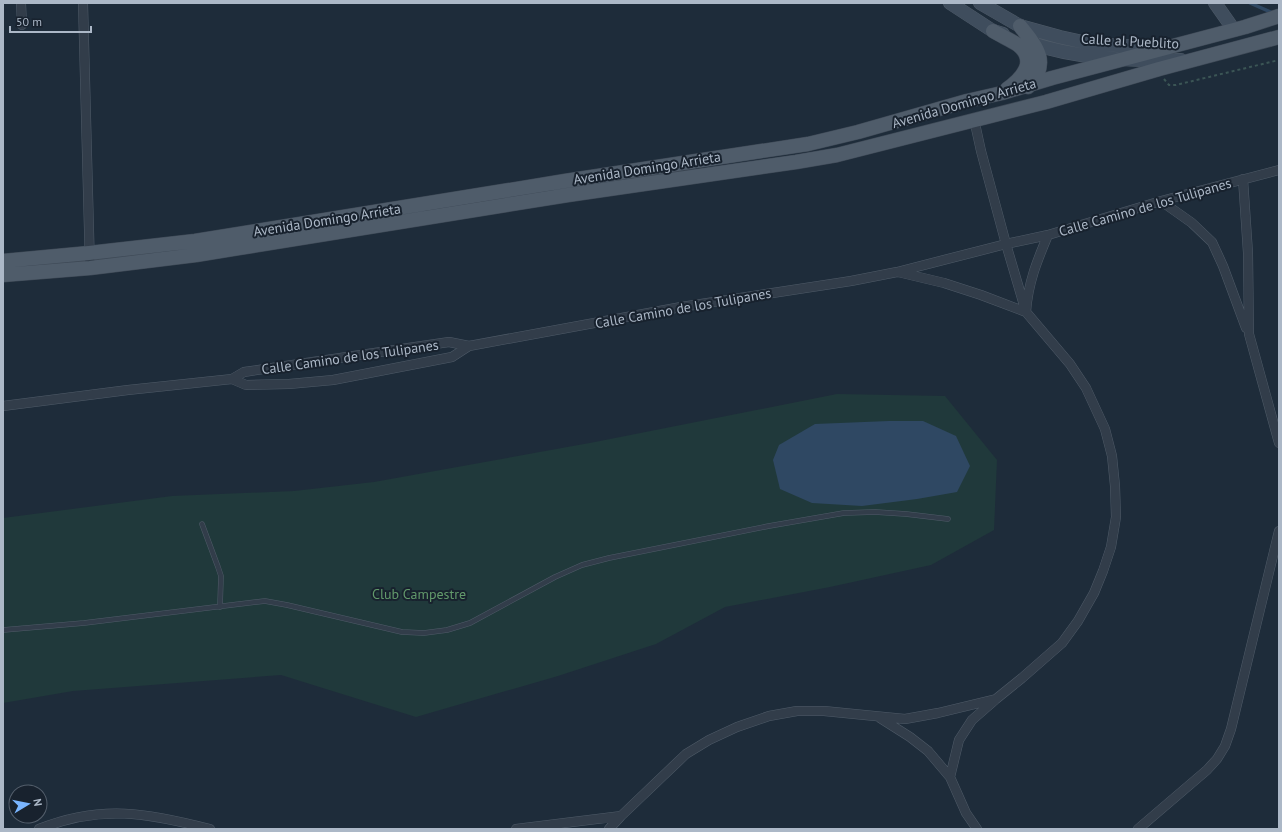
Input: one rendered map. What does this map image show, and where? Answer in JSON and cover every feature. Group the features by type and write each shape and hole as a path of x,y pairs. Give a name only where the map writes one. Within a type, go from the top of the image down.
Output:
{"main road":[{"name":"Calle al Pueblito","path":"950,3 993,31 1061,52 1096,58 1156,60 1197,59"},
{"name":"Calle al Pueblito","path":"980,3 1020,26 1060,37 1092,44 1167,48"},
{"path":"1215,3 1240,28"},
{"name":"Avenida Domingo Arrieta","path":"3,275 90,268 565,181 808,144 1002,93 1279,16"},
{"path":"1004,112 1031,84 1037,76 1040,66 1041,59 1036,45 1020,26"},
{"path":"993,31 1018,44 1027,56 1027,66 1024,74 1002,93"},
{"name":"Avenida Domingo Arrieta","path":"3,260 89,253 195,248 837,155 1111,84 1158,69 1278,37"},
{"path":"967,101 974,119"},
{"path":"565,181 568,195"}],"street":[{"path":"21,3 22,25"},
{"path":"83,3 90,268"},
{"name":"Calle Camino de los Tulipanes","path":"609,829 686,754 708,740 737,727 769,716 797,711 842,712 905,719 938,713 996,699 1062,643 1078,621 1094,593 1111,547 1116,517 1112,456 1105,428 1086,388 1070,364 1026,312 1006,244 974,119"},
{"name":"Calle Camino de los Tulipanes","path":"3,406 128,390 232,379 244,372 450,342 469,346 681,307 844,282 897,272 1048,234 1161,201 1279,170"},
{"path":"1243,179 1248,253 1249,334"},
{"path":"1161,201 1192,223 1212,242 1223,266 1249,334 1279,441"},
{"name":"Calle Camino de los Tulipanes","path":"1026,312 1028,292 1038,257 1048,234"},
{"name":"Calle Camino de los Tulipanes","path":"897,272 944,283 1026,312"},
{"name":"Calle Camino de los Tulipanes","path":"232,379 246,385 289,384 333,380 452,357 469,346"},
{"path":"1138,829 1207,770 1217,759 1225,746 1231,729 1279,531"},
{"path":"950,777 959,740 972,720 996,699"},
{"path":"877,716 910,737 928,751 950,777 966,813 977,829"},
{"path":"39,829 78,816 106,813 132,813 172,819 210,829"},
{"path":"516,829 621,816"}],"lane":[{"path":"3,630 84,623 254,602 274,602 402,632 424,633 447,630 470,623 556,577 582,565 609,558 769,526 844,513 876,512 948,519"},
{"path":"202,524 220,576 220,607"}],"path":[{"path":"1158,69 1166,83 1171,86 1279,60"}],"green space":[{"name":"Club Campestre","path":"837,394 945,396 997,460 994,530 931,565 830,587 725,607 656,644 558,676 416,717 281,675 73,691 3,703 3,518 172,496 294,491 374,482 595,442"}],"water":[{"path":"923,421 956,436 970,466 957,492 862,506 812,503 780,489 773,460 779,445 815,424"}],"waterway":[{"path":"1250,3 1273,13"}]}
